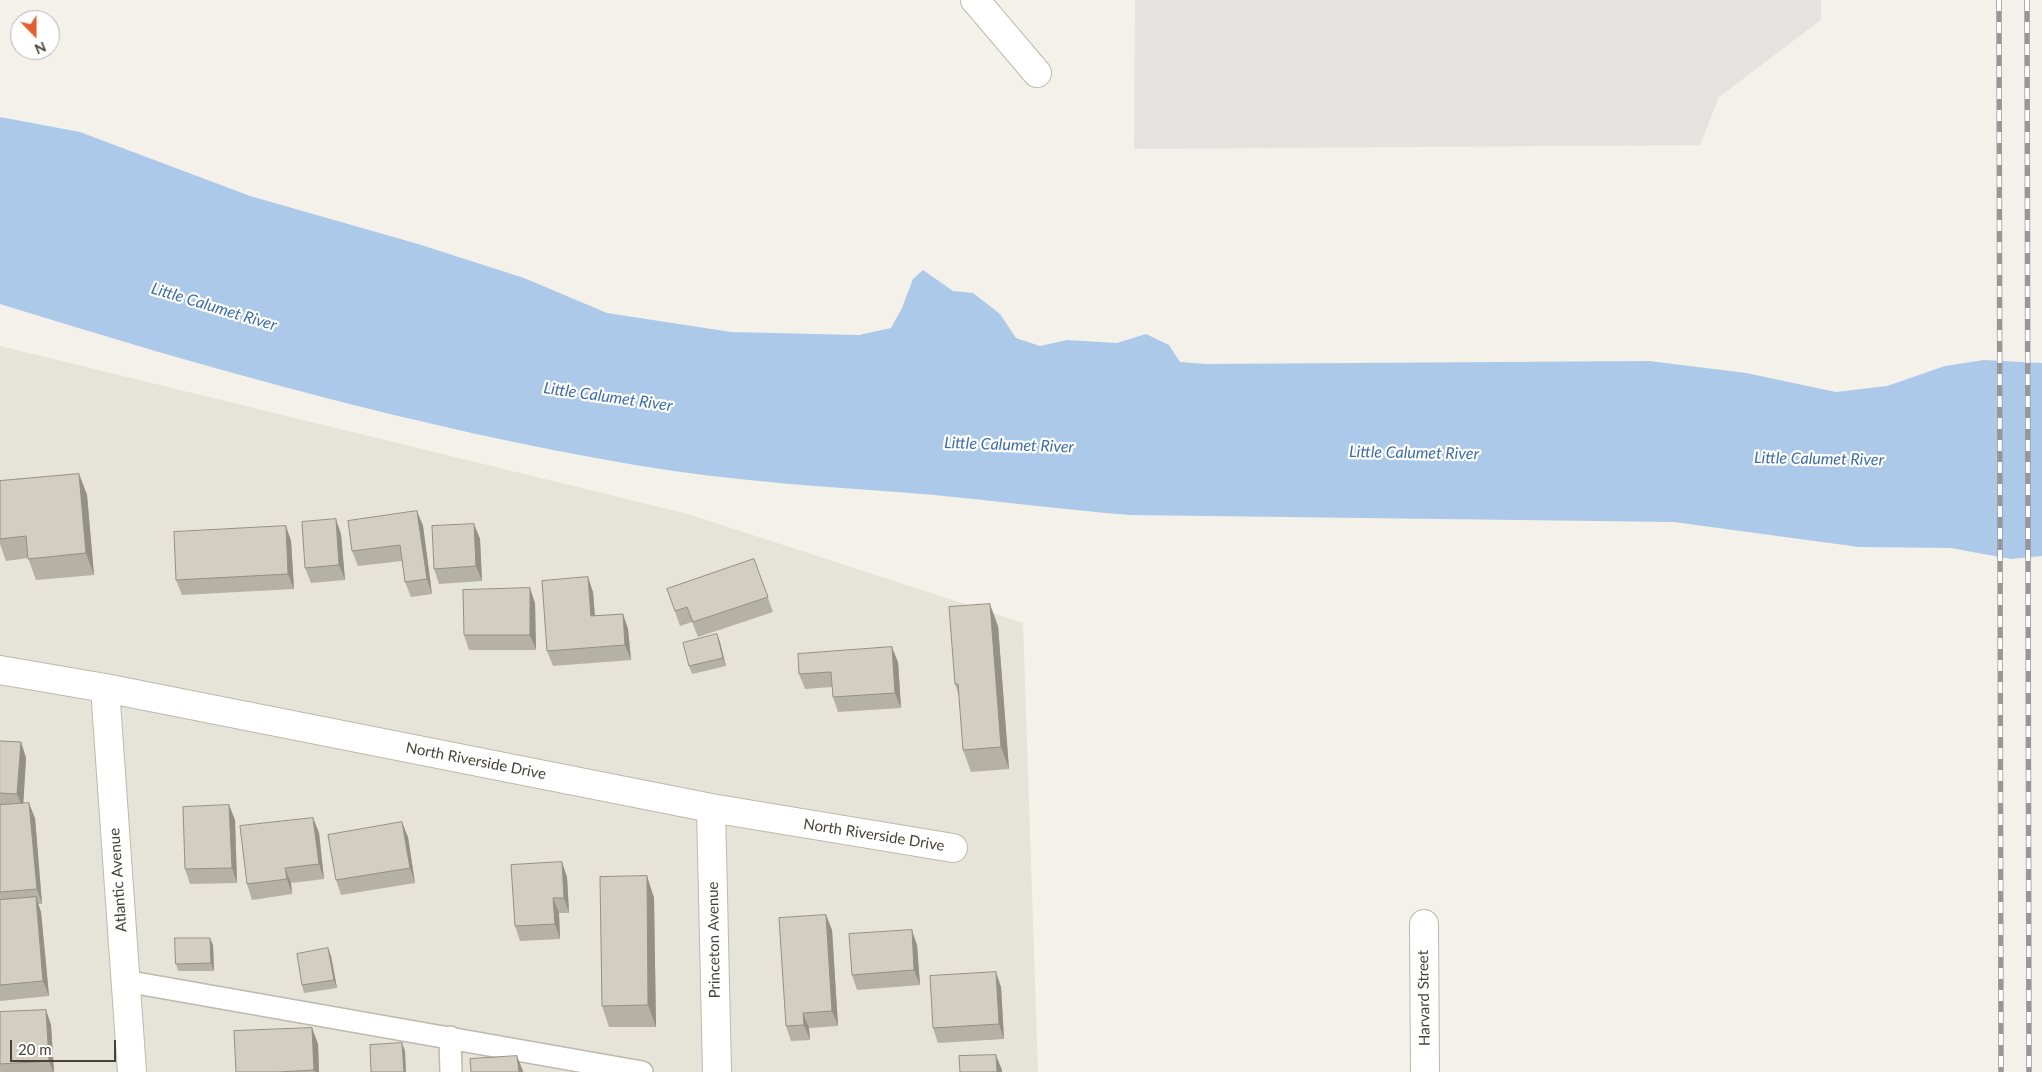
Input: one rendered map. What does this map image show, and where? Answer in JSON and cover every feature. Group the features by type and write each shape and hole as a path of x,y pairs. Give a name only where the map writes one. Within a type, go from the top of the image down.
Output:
{"street":[{"path":"975,0 1037,73"},
{"name":"North Riverside Drive","path":"0,670 105,688 711,808 953,848"},
{"name":"Atlantic Avenue","path":"105,688 132,1072"},
{"name":"Princeton Avenue","path":"711,808 717,1072"},
{"name":"Harvard Street","path":"1424,924 1425,1072"}],"lane":[{"path":"125,981 642,1072"},
{"path":"450,1037 451,1072"}],"shaded area":[{"path":"1135,0 1821,0 1821,20 1719,97 1700,145 1134,149"},
{"path":"0,346 688,514 1023,623 1038,1072 0,1072"}],"water":[{"name":"Little Calumet River","path":"0,117 80,132 250,196 418,244 524,278 607,313 731,332 859,335 891,328 902,308 913,279 923,270 953,291 973,293 1000,314 1016,338 1040,346 1067,340 1117,343 1146,334 1169,345 1180,362 1206,364 1649,361 1746,373 1836,392 1887,386 1945,366 1984,360 2042,363 2042,556 2011,559 1951,548 1859,547 1674,522 1130,515 934,495 709,476 635,465 474,433 394,415 236,374 0,304"}],"building":[{"path":"79,474 86,553 28,559 26,536 0,539 0,481"},
{"path":"417,511 427,579 405,582 400,545 352,551 348,521"},
{"path":"336,519 339,565 305,568 302,522"},
{"path":"474,524 476,566 434,569 432,526"},
{"path":"286,526 288,574 176,580 174,532"},
{"path":"754,559 768,597 693,622 687,607 675,611 667,589"},
{"path":"588,577 591,616 623,614 625,645 547,651 542,581"},
{"path":"530,588 530,635 464,635 463,590"},
{"path":"990,604 1001,747 963,750 958,684 955,684 949,607"},
{"path":"717,634 723,658 689,666 683,643"},
{"path":"892,647 895,693 833,697 831,672 799,674 798,654"},
{"path":"0,741 21,742 17,794 0,793"},
{"path":"29,803 37,889 0,892 0,805"},
{"path":"229,805 232,868 185,869 183,807"},
{"path":"313,818 319,864 285,868 287,879 247,884 240,826"},
{"path":"402,822 410,868 336,880 328,835"},
{"path":"562,862 564,898 553,898 555,924 515,926 511,865"},
{"path":"647,876 648,1005 602,1006 600,877"},
{"path":"36,897 43,981 0,985 0,900"},
{"path":"826,915 832,1011 803,1013 804,1025 786,1026 779,918"},
{"path":"912,930 914,970 852,975 849,934"},
{"path":"175,938 210,938 211,963 176,964"},
{"path":"328,948 334,980 302,985 297,954"},
{"path":"996,972 999,1024 933,1028 930,976"},
{"path":"46,1010 49,1061 0,1064 0,1012"},
{"path":"312,1028 314,1070 236,1072 234,1031"},
{"path":"402,1043 404,1072 371,1072 370,1045"},
{"path":"996,1055 997,1072 960,1072 959,1056"},
{"path":"517,1056 519,1072 471,1072 470,1059"}],"railway":[{"path":"1999,0 2001,1072"},
{"path":"2027,0 2029,1072"}]}
